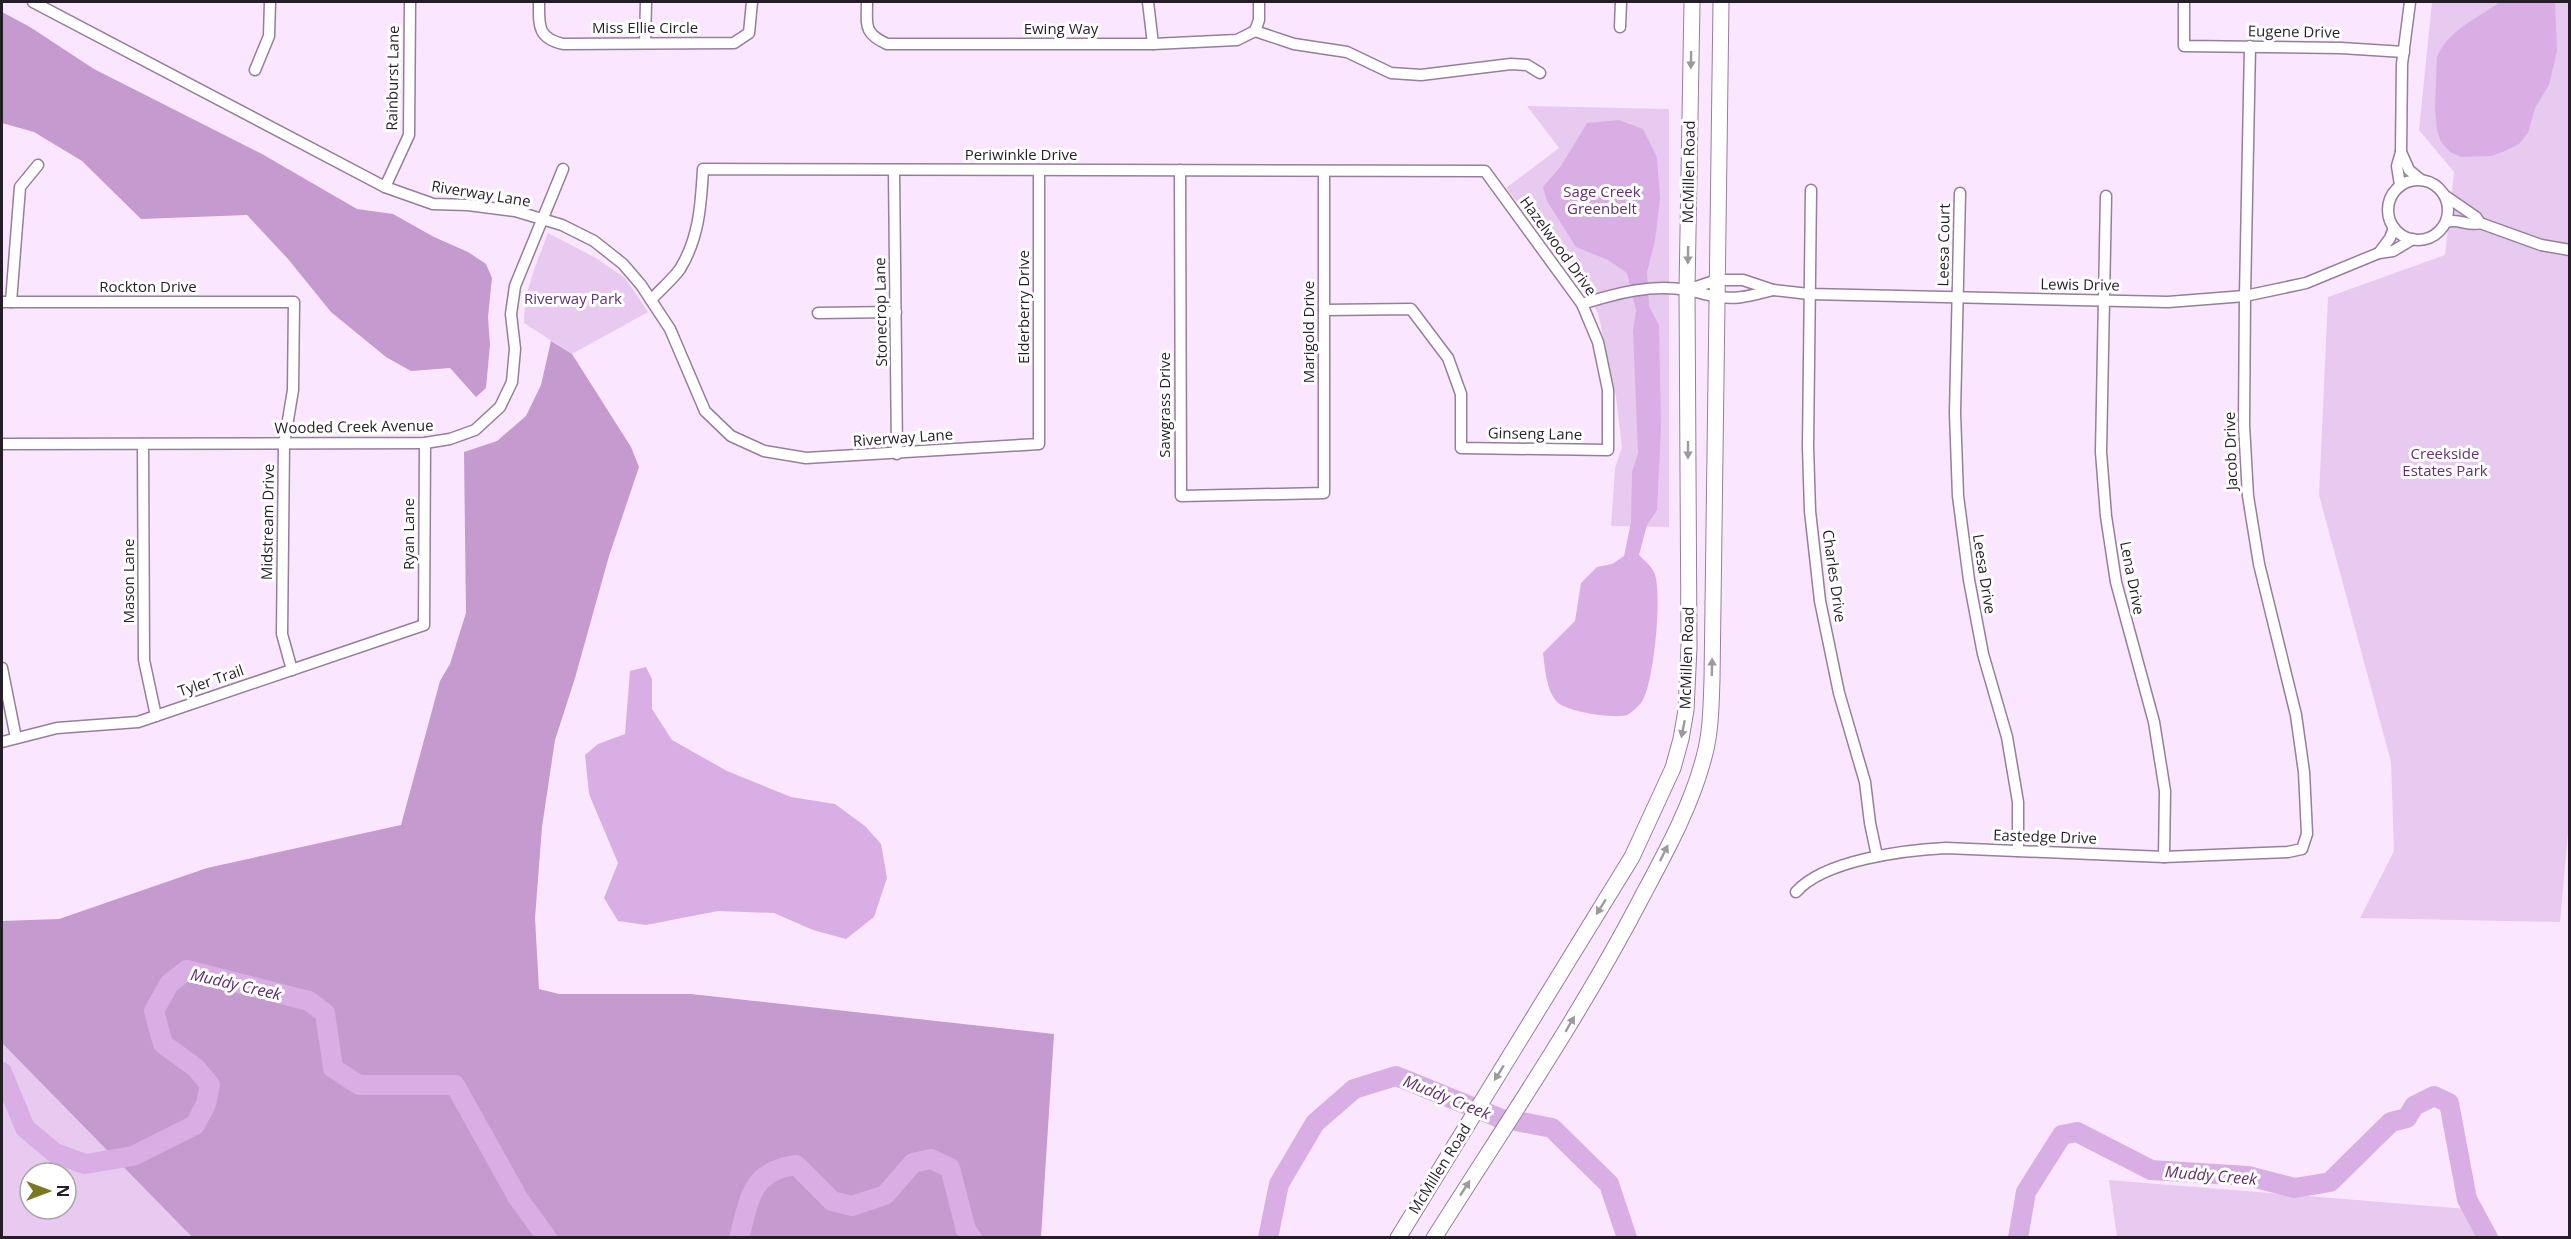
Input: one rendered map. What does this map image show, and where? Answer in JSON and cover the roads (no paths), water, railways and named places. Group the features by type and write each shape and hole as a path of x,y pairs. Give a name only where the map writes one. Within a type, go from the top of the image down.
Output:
{"main road":[{"name":"McMillen Road","path":"1398,1238 1632,857 1672,768 1686,710 1689,647 1687,290 1692,2"},
{"name":"McMillen Road","path":"1434,1238 1608,960 1677,827 1704,757 1710,724 1712,680 1721,2"}],"street":[{"name":"Riverway Lane","path":"33,2 386,187 433,204 503,210 542,219 562,225 594,241 622,264 651,300 670,329 705,411 732,436 764,451 806,458 1039,444"},
{"path":"255,70 269,36 270,2"},
{"name":"Rainburst Lane","path":"386,187 409,135 410,2"},
{"name":"Miss Ellie Circle","path":"539,2 539,21 542,33 550,41 563,44 734,43 749,33 752,2"},
{"path":"645,43 646,2"},
{"name":"Ewing Way","path":"867,2 867,26 873,38 887,44 1153,44 1237,40 1255,31"},
{"path":"1148,2 1153,44"},
{"path":"1258,2 1259,20 1255,31 1294,44 1347,52 1391,73 1421,75 1511,64 1527,65 1540,73"},
{"path":"1620,27 1621,2"},
{"name":"Eugene Drive","path":"2184,2 2184,46 2404,52"},
{"path":"2400,185 2397,166 2401,152 2404,52 2410,2"},
{"name":"Jacob Drive","path":"2250,46 2244,425 2248,496 2259,564 2296,715 2307,834 2302,849"},
{"path":"2401,152 2409,170 2420,179"},
{"path":"6,302 20,187 38,165"},
{"name":"Wooded Creek Avenue","path":"2,444 425,443 450,439 475,430 500,407 512,382 514,349 511,314 515,286 563,170"},
{"name":"Periwinkle Drive","path":"651,300 679,271 692,245 700,216 703,170 1485,171"},
{"name":"Stonecrop Lane","path":"894,170 897,454"},
{"name":"Elderberry Drive","path":"1039,170 1039,444"},
{"name":"Sawgrass Drive","path":"1180,170 1181,496 1324,494"},
{"name":"Marigold Drive","path":"1324,171 1324,494"},
{"name":"Hazelwood Drive","path":"1485,171 1582,304 1598,342 1608,390 1608,450"},
{"path":"2447,197 2446,222 2435,236 2420,241 2402,236 2394,228 2388,214 2388,205 2392,195 2400,185 2409,180 2420,179 2432,182 2441,188 2447,197 2476,218 2480,224"},
{"name":"Charles Drive","path":"1811,190 1809,490 1820,601 1839,693 1865,782 1877,856"},
{"name":"Leesa Court","path":"1958,297 1960,193"},
{"name":"Lena Drive","path":"2106,196 2101,452 2106,516 2116,582 2154,722 2165,791 2164,857"},
{"path":"2446,222 2461,220 2473,225 2480,224 2506,235 2570,250"},
{"path":"2379,254 2394,228"},
{"name":"Lewis Drive","path":"1687,290 1717,280 1743,280 1773,290 1809,294 2168,302 2245,296 2306,283 2379,254 2393,251 2413,239"},
{"name":"Lewis Drive","path":"1582,304 1624,291 1659,288 1687,290 1716,297 1745,298 1773,290"},
{"name":"Leesa Drive","path":"1958,297 1955,413 1958,496 1969,580 1979,633 2007,737 2018,802 2018,851"},
{"name":"Rockton Drive","path":"6,302 294,302"},
{"name":"Midstream Drive","path":"292,670 282,634 284,444 293,390 294,302"},
{"name":"Ginseng Lane","path":"1324,310 1411,309 1448,358 1461,394 1461,448 1608,450"},
{"path":"818,313 896,312"},
{"name":"Ryan Lane","path":"424,625 425,443"},
{"name":"Mason Lane","path":"143,444 144,660 156,716"},
{"name":"Tyler Trail","path":"2,741 57,728 138,722 424,625"},
{"path":"2,668 16,738"},
{"name":"Eastedge Drive","path":"1796,892 1804,882 1820,873 1877,856 1918,849 1946,848 2164,857 2288,852 2302,849"}],"waterway":[{"name":"Muddy Creek","path":"2,1072 25,1128 55,1153 85,1164 133,1156 195,1125 206,1104 210,1085 196,1068 163,1044 154,1011 169,984 187,970 309,1001 325,1013 333,1068 359,1085 455,1085 518,1198 547,1238"},
{"name":"Muddy Creek","path":"1268,1238 1279,1184 1315,1123 1354,1089 1396,1076 1502,1119"},
{"name":"Muddy Creek","path":"2018,1238 2026,1192 2062,1135 2077,1132 2151,1170 2248,1176 2295,1188 2330,1182 2391,1122 2407,1118 2414,1106 2434,1096 2449,1103 2467,1199 2488,1238"},
{"name":"Muddy Creek","path":"1516,1121 1552,1128 1609,1184 1627,1238"},
{"name":"Muddy Creek","path":"739,1238 754,1189 769,1173 781,1168 796,1165 832,1201 852,1206 885,1195 913,1163 931,1159 950,1168 966,1230 972,1238"}],"park label":[{"name":"Sage Creek Greenbelt","path":"1602,200"},
{"name":"Riverway Park","path":"573,299"},
{"name":"Creekside Estates Park","path":"2445,462"}]}
